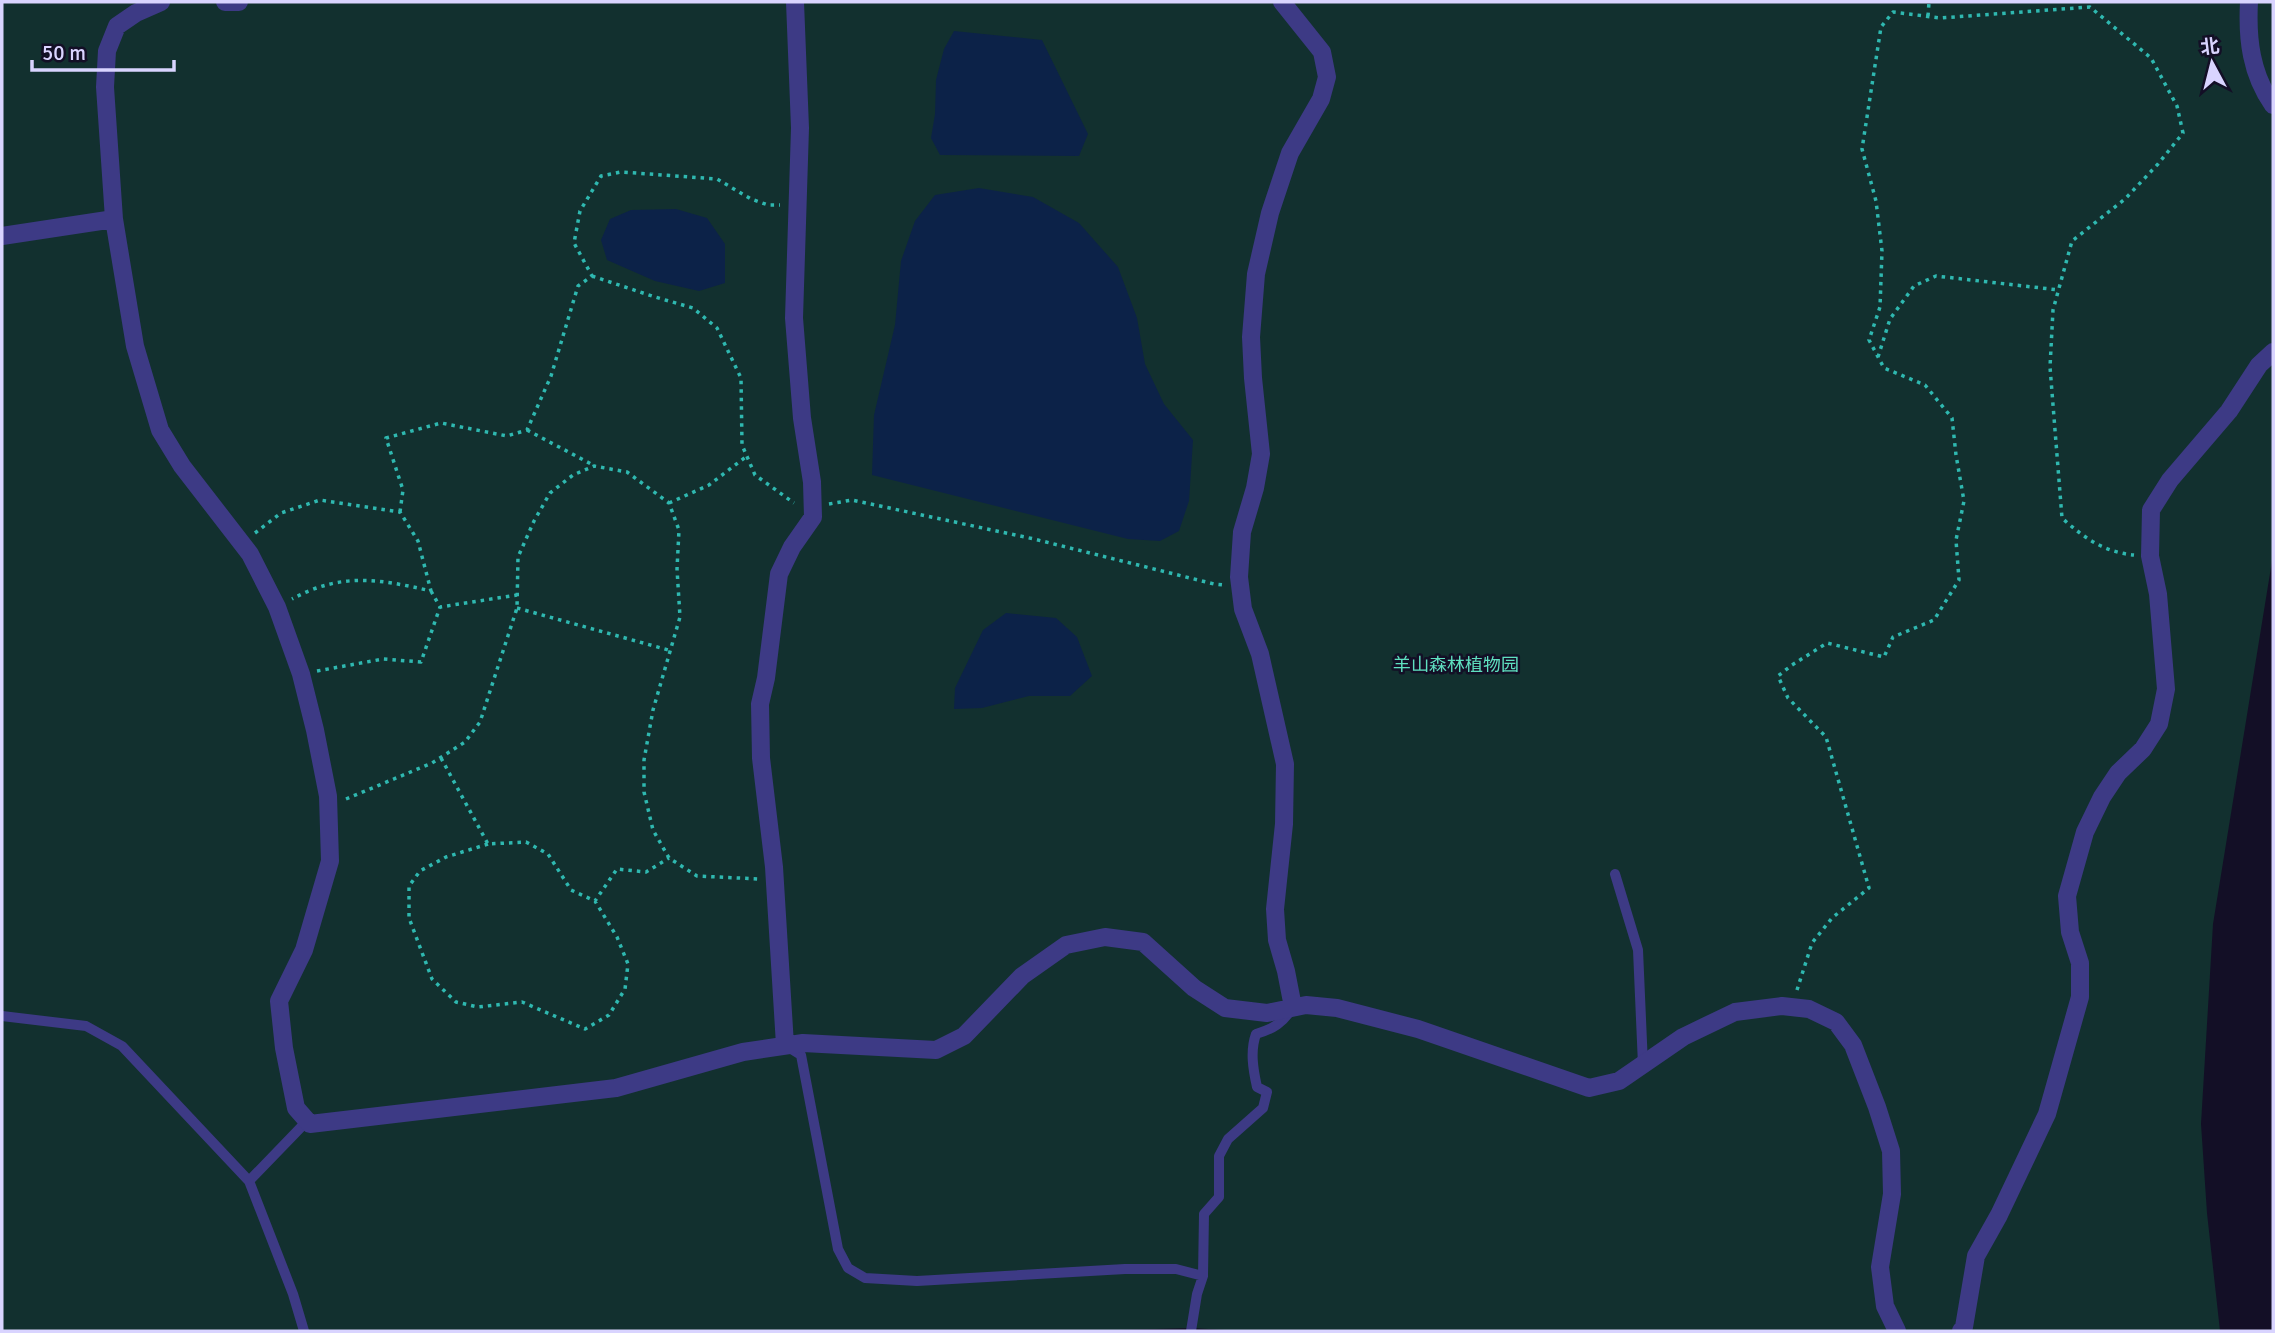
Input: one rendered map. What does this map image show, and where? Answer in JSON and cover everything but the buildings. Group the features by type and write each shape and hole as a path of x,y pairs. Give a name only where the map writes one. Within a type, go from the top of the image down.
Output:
{"street":[{"path":"161,2 136,13 117,26 107,51 105,88 114,219 135,346 160,430 182,466 242,542 277,607 301,674 315,730 328,807 330,861 304,950 279,1001 284,1048 296,1108 310,1124 616,1088 743,1052 803,1042 936,1050 964,1036 1022,976 1066,945 1105,937 1143,942 1194,988 1225,1008 1267,1013 1306,1005 1337,1008 1418,1029 1589,1088 1619,1081 1683,1037 1735,1012 1791,1007 1809,1009 1836,1022 1853,1045 1891,1151 1892,1194 1880,1267 1885,1306 1897,1331"},
{"path":"225,2 239,2"},
{"path":"785,1045 775,879 761,758 760,704 766,678 779,574 813,512 794,318 800,128 795,2"},
{"path":"1282,2 1322,52 1326,77 1321,99 1290,153 1270,213 1256,274 1252,351 1261,454 1255,488 1242,532 1240,585 1243,609 1259,654 1285,764 1284,824 1275,909 1277,940 1293,1007"},
{"path":"2249,2 2248,33 2254,67 2273,105"},
{"path":"2,236 114,219"},
{"path":"1961,1331 1964,1327 1976,1256 2047,1114 2080,997 2080,963 2070,932 2067,896 2085,832 2102,797 2118,773 2143,749 2159,724 2166,690 2164,643 2150,556 2151,510 2170,480 2229,411 2259,365 2273,352"}],"lane":[{"path":"1615,874 1638,950 1643,1065"},
{"path":"1191,1331 1203,1276 1204,1214 1219,1196 1219,1156 1228,1139 1263,1108 1265,1100 1266,1092 1257,1087 1255,1077 1253,1044 1256,1034 1273,1029 1286,1018 1293,1007"},
{"path":"2,1016 86,1026 122,1046 249,1181 293,1294 304,1331"},
{"path":"785,1045 802,1055 838,1249 848,1268 865,1278 917,1281 1125,1269 1176,1269 1203,1276"},
{"path":"249,1181 307,1121"}],"path":[{"path":"1928,16 1929,2"},
{"path":"1791,1007 1812,943 1832,918 1869,888 1826,737 1788,698 1778,676 1791,664 1827,643 1884,657 1893,637 1934,620 1959,580 1956,540 1964,501 1952,418 1925,385 1884,368 1869,340 1880,307 1882,251 1876,201 1862,149 1881,27 1892,12 1940,18 2090,7 2151,58 2177,106 2183,133 2125,199 2072,242 2053,310 2049,367 2062,518 2082,537 2114,553 2150,556"},
{"path":"797,204 768,205 751,199 718,179 621,172 601,176 580,211 574,243 592,276 655,298 694,308 717,328 741,378 742,445 755,475 813,512 852,500 1034,540 1214,584 1240,585"},
{"path":"527,430 551,376 578,286 592,276"},
{"path":"1878,357 1890,319 1914,286 1936,276 2059,290"},
{"path":"301,674 383,659 421,662 440,607 431,591 418,541 400,512 403,490 386,438 441,423 507,436 527,430 594,466 627,472 669,503 679,530 677,569 680,617 653,710 644,760 644,792 653,830 669,858 697,876 775,879"},
{"path":"669,503 709,485 747,456"},
{"path":"328,807 432,763 466,742 480,722 517,608 518,557 534,521 550,493 573,475 594,466"},
{"path":"242,542 281,513 320,500 400,512"},
{"path":"277,607 309,590 336,581 368,580 431,591"},
{"path":"440,607 517,595"},
{"path":"517,608 672,651"},
{"path":"441,757 488,844"},
{"path":"526,842 548,854 571,890 595,901 617,937 628,964 625,989 609,1015 585,1029 522,1002 478,1007 456,1002 432,979 409,918 409,886 420,871 446,857 488,844 526,842"},
{"path":"595,901 617,869 646,872 669,858"}],"green space":[{"name":"羊山森林植物园","path":"2,2 2273,2 2273,555 2213,924 2201,1124 2207,1213 2220,1331 1240,1331 1192,1328 1084,1331 2,1331"}],"water":[{"path":"954,31 1042,40 1088,134 1079,156 940,155 931,138 936,80 944,49"},
{"path":"979,188 1033,197 1079,223 1118,267 1137,318 1145,364 1164,404 1193,440 1189,501 1179,531 1160,541 1128,539 872,475 874,415 895,325 901,261 915,221 935,195"},
{"path":"676,209 707,218 725,244 725,283 699,291 655,281 607,260 601,240 610,219 631,210"},
{"path":"1006,613 1056,618 1077,637 1092,676 1070,696 1029,696 982,708 954,709 955,688 983,630"}]}
